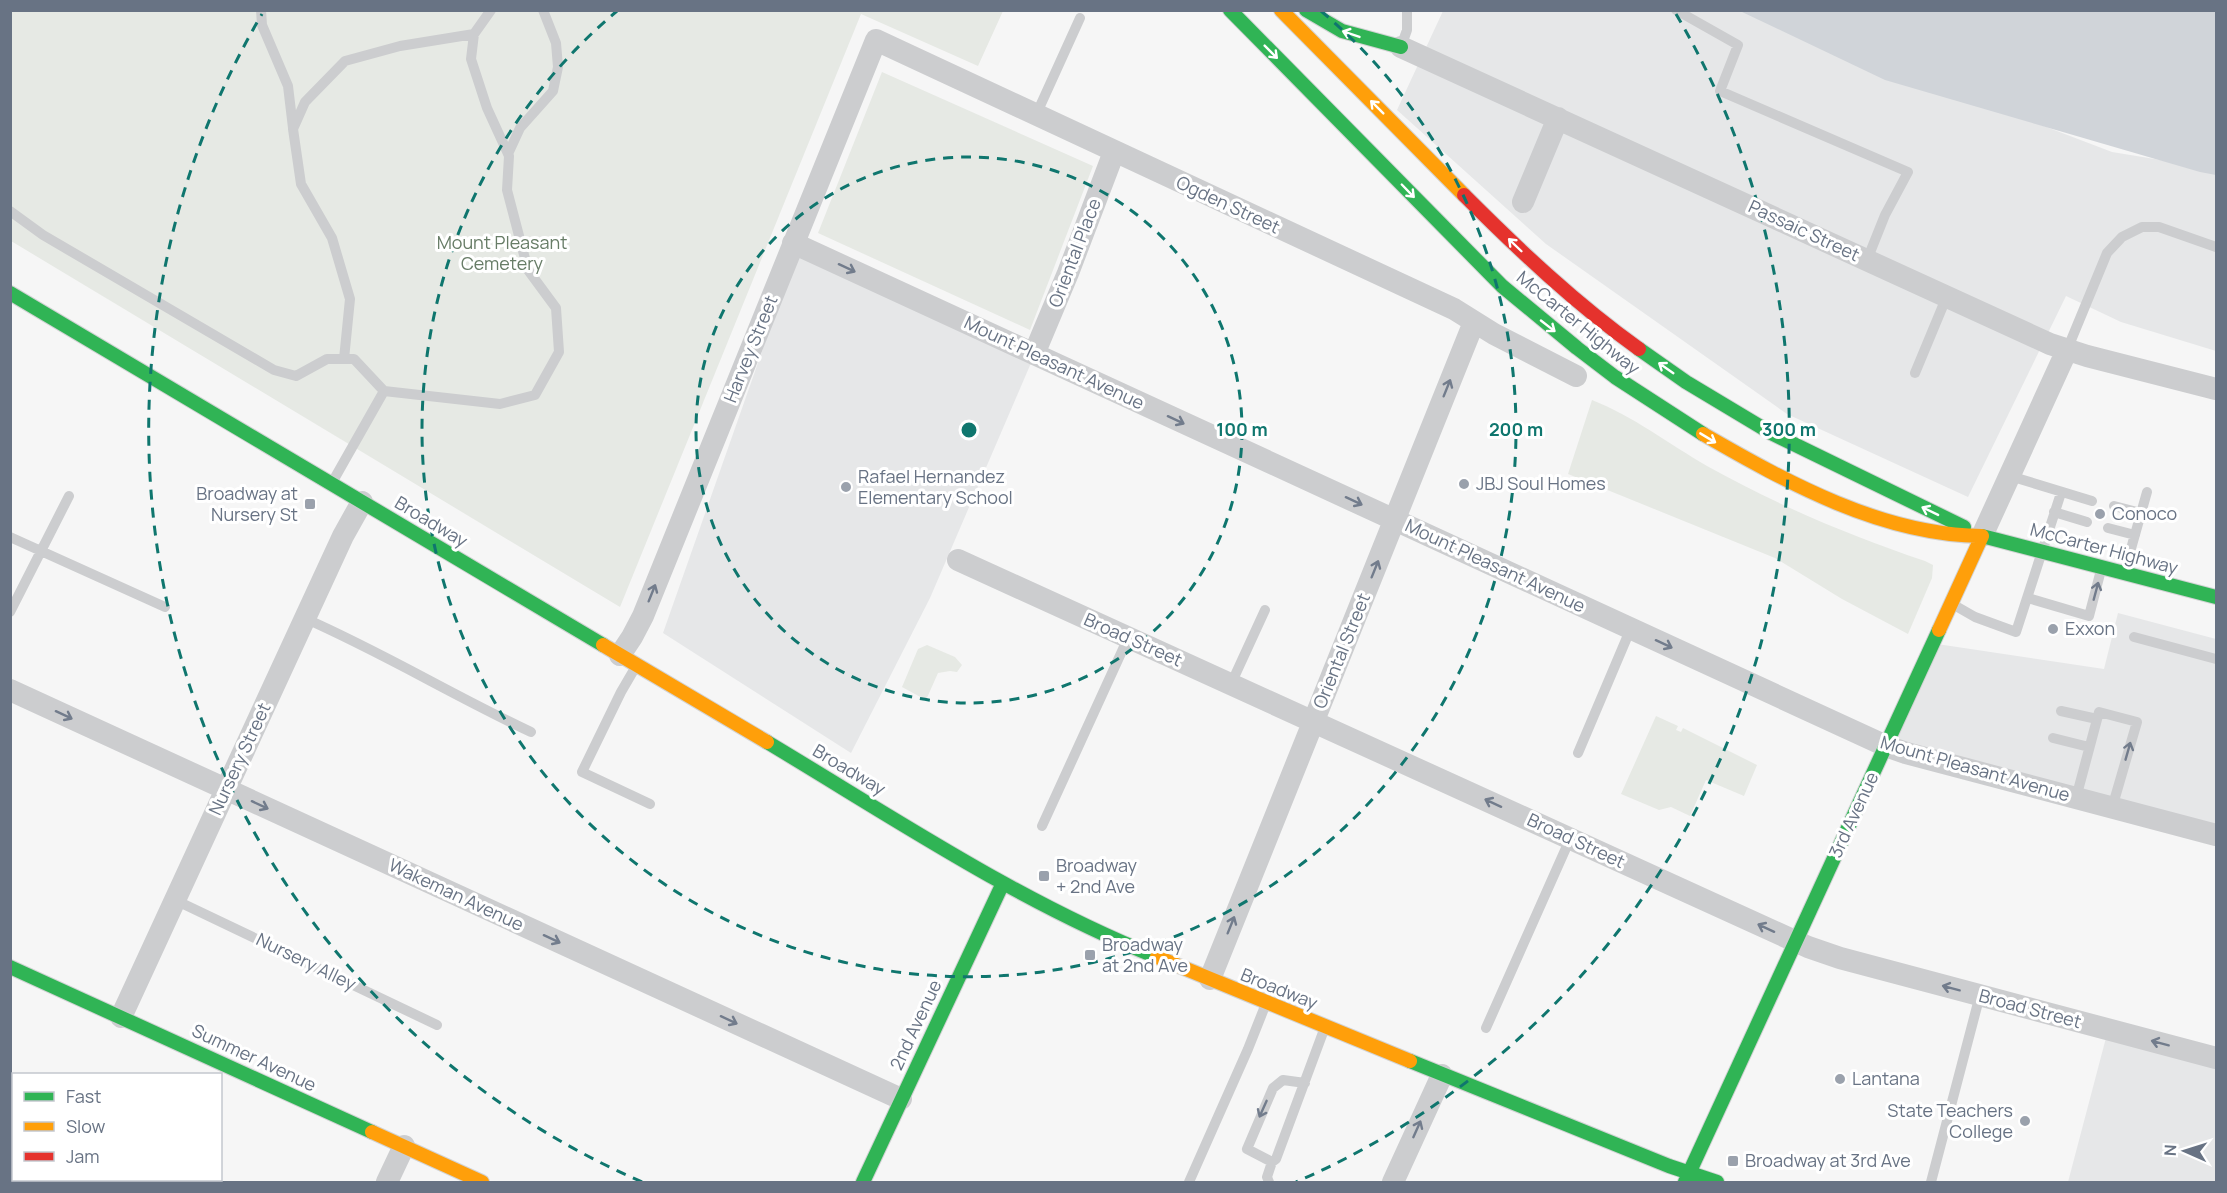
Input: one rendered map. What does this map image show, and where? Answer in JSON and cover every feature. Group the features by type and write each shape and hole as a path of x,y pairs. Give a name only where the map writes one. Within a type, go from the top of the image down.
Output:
{"main road":[{"name":"McCarter Highway","path":"1230,10 1502,286 1540,319 1624,384 1754,464 1833,500 1910,528 1938,535 1982,536"},
{"name":"McCarter Highway","path":"1281,10 1490,221 1556,284 1603,323 1686,382 1771,433 1982,536 2124,574 2216,594"},
{"path":"1306,10 1342,31 1401,47"},
{"name":"Broadway","path":"10,293 1003,883 1102,934 1209,979 1688,1178 1717,1182"},
{"name":"3rd Avenue","path":"1688,1178 1982,536"},
{"name":"2nd Avenue","path":"863,1182 1003,883"},
{"name":"Summer Avenue","path":"10,967 482,1182"}],"street":[{"name":"Ogden Street","path":"876,40 1454,309 1576,376"},
{"name":"Harvey Street","path":"628,660 632,637 643,615 876,40"},
{"name":"Passaic Street","path":"1401,47 2067,350 2217,389"},
{"path":"1523,202 1558,118"},
{"name":"Oriental Place","path":"1034,354 1114,152"},
{"name":"Mount Pleasant Avenue","path":"793,243 1886,746 2217,835"},
{"name":"Oriental Street","path":"1209,979 1474,322"},
{"name":"3rd Avenue","path":"1982,536 2067,350"},
{"name":"Nursery Street","path":"121,1017 304,618 348,524 362,502"},
{"name":"Broad Street","path":"958,560 1796,942 1840,958 2217,1058"},
{"name":"Wakeman Avenue","path":"10,690 901,1099"},
{"path":"1393,1182 1442,1075"},
{"path":"387,1182 404,1146"}],"lane":[{"path":"261,10 262,25 288,86 301,184 332,238 350,299 344,359"},
{"path":"491,10 474,34 471,59 487,108 508,154"},
{"path":"10,211 43,235 274,370 296,376 327,359 354,359 384,391 500,404 535,395 559,352 556,308 528,270 507,190 508,154 520,128 553,91 558,67 556,43 543,10"},
{"path":"1401,47 1407,30 1407,10"},
{"path":"1676,10 1738,45 1720,91 1908,172 1885,215 1867,260"},
{"path":"1036,116 1080,18"},
{"path":"293,129 305,102 345,61 400,46 474,34"},
{"path":"2067,350 2107,253 2122,237 2142,227 2159,227 2217,247"},
{"path":"1915,373 1947,296"},
{"path":"331,484 384,391"},
{"path":"2010,476 2092,501"},
{"path":"2124,574 2147,492"},
{"path":"1952,603 1975,617 2016,632 2061,493"},
{"path":"10,612 69,496"},
{"path":"2114,506 2141,513"},
{"path":"2054,512 2087,522"},
{"path":"2108,528 2135,535"},
{"path":"10,537 165,607"},
{"path":"2028,598 2089,615 2102,567"},
{"path":"1231,684 1265,610"},
{"path":"304,618 401,664 531,732"},
{"path":"1578,753 1631,628"},
{"path":"2134,637 2217,660"},
{"path":"1042,826 1128,638"},
{"path":"628,660 616,700 582,772 650,804"},
{"path":"2061,711 2097,719"},
{"path":"2076,798 2099,712 2137,722 2112,808"},
{"path":"2053,738 2089,747"},
{"path":"1486,1028 1570,839"},
{"name":"Nursery Alley","path":"175,900 437,1025"},
{"path":"1931,1182 1980,995"},
{"path":"1189,1182 1248,1049 1266,1002"},
{"path":"1269,1182 1267,1177 1272,1162 1276,1159 1326,1027"},
{"path":"1272,1162 1246,1149 1248,1143 1273,1088 1283,1080 1293,1079 1305,1083"}],"shaded area":[{"path":"1443,11 1743,11 2112,152 2216,169 2216,351 2121,322 2066,296 1968,497 1787,414 1546,244 1397,110"},
{"path":"1740,11 2216,11 2216,175 1885,80"},
{"name":"Rafael Hernandez Elementary School","path":"797,252 1031,363 930,598 851,753 663,633"},
{"path":"2118,613 2216,639 2216,824 1895,743 1937,644 2104,669"},
{"path":"2107,1034 2216,1063 2216,1182 2068,1182"}],"green space":[{"name":"Mount Pleasant Cemetery","path":"10,11 1003,11 978,66 861,14 620,607 11,241"},
{"path":"882,72 1093,166 1030,330 818,233"},
{"path":"1592,400 1622,414 1707,466 1760,494 1842,530 1933,565 1932,578 1908,634 1842,599 1775,558 1568,474"},
{"path":"927,645 955,657 962,665 957,672 938,673 926,700 902,687 918,649"},
{"path":"1656,716 1678,726 1676,730 1681,732 1683,728 1757,765 1744,796 1706,780 1690,816 1671,807 1659,810 1621,794"}],"traffic: fast":[{"path":"1230,10 1502,286 1615,377 1703,434"},
{"path":"1306,10 1342,31 1401,47"},
{"path":"10,293 603,645"},
{"path":"1639,349 1686,382 1771,433 1964,527"},
{"path":"1982,536 2216,597"},
{"path":"1685,1182 1939,630"},
{"path":"767,742 1006,885 1106,935 1157,957"},
{"path":"863,1182 1003,883"},
{"path":"10,967 372,1132"},
{"path":"1410,1061 1669,1166 1717,1182"}],"traffic: slow":[{"path":"1281,10 1464,195"},
{"path":"1703,434 1802,488 1872,516 1908,527 1982,536"},
{"path":"1939,630 1982,536"},
{"path":"603,645 767,742"},
{"path":"1157,957 1410,1061"},
{"path":"372,1132 482,1182"}],"traffic: jam":[{"path":"1464,195 1548,276 1639,349"}],"place":[{"name":"JBJ Soul Homes","path":"1464,484"},
{"name":"Rafael Hernandez Elementary School","path":"846,487"},
{"name":"Broadway at Nursery St","path":"310,504"},
{"name":"Conoco","path":"2100,514"},
{"name":"Exxon","path":"2053,629"},
{"name":"Broadway + 2nd Ave","path":"1044,876"},
{"name":"Broadway at 2nd Ave","path":"1090,955"},
{"name":"Lantana","path":"1840,1079"},
{"name":"State Teachers College","path":"2025,1121"},
{"name":"Broadway at 3rd Ave","path":"1733,1161"}]}
